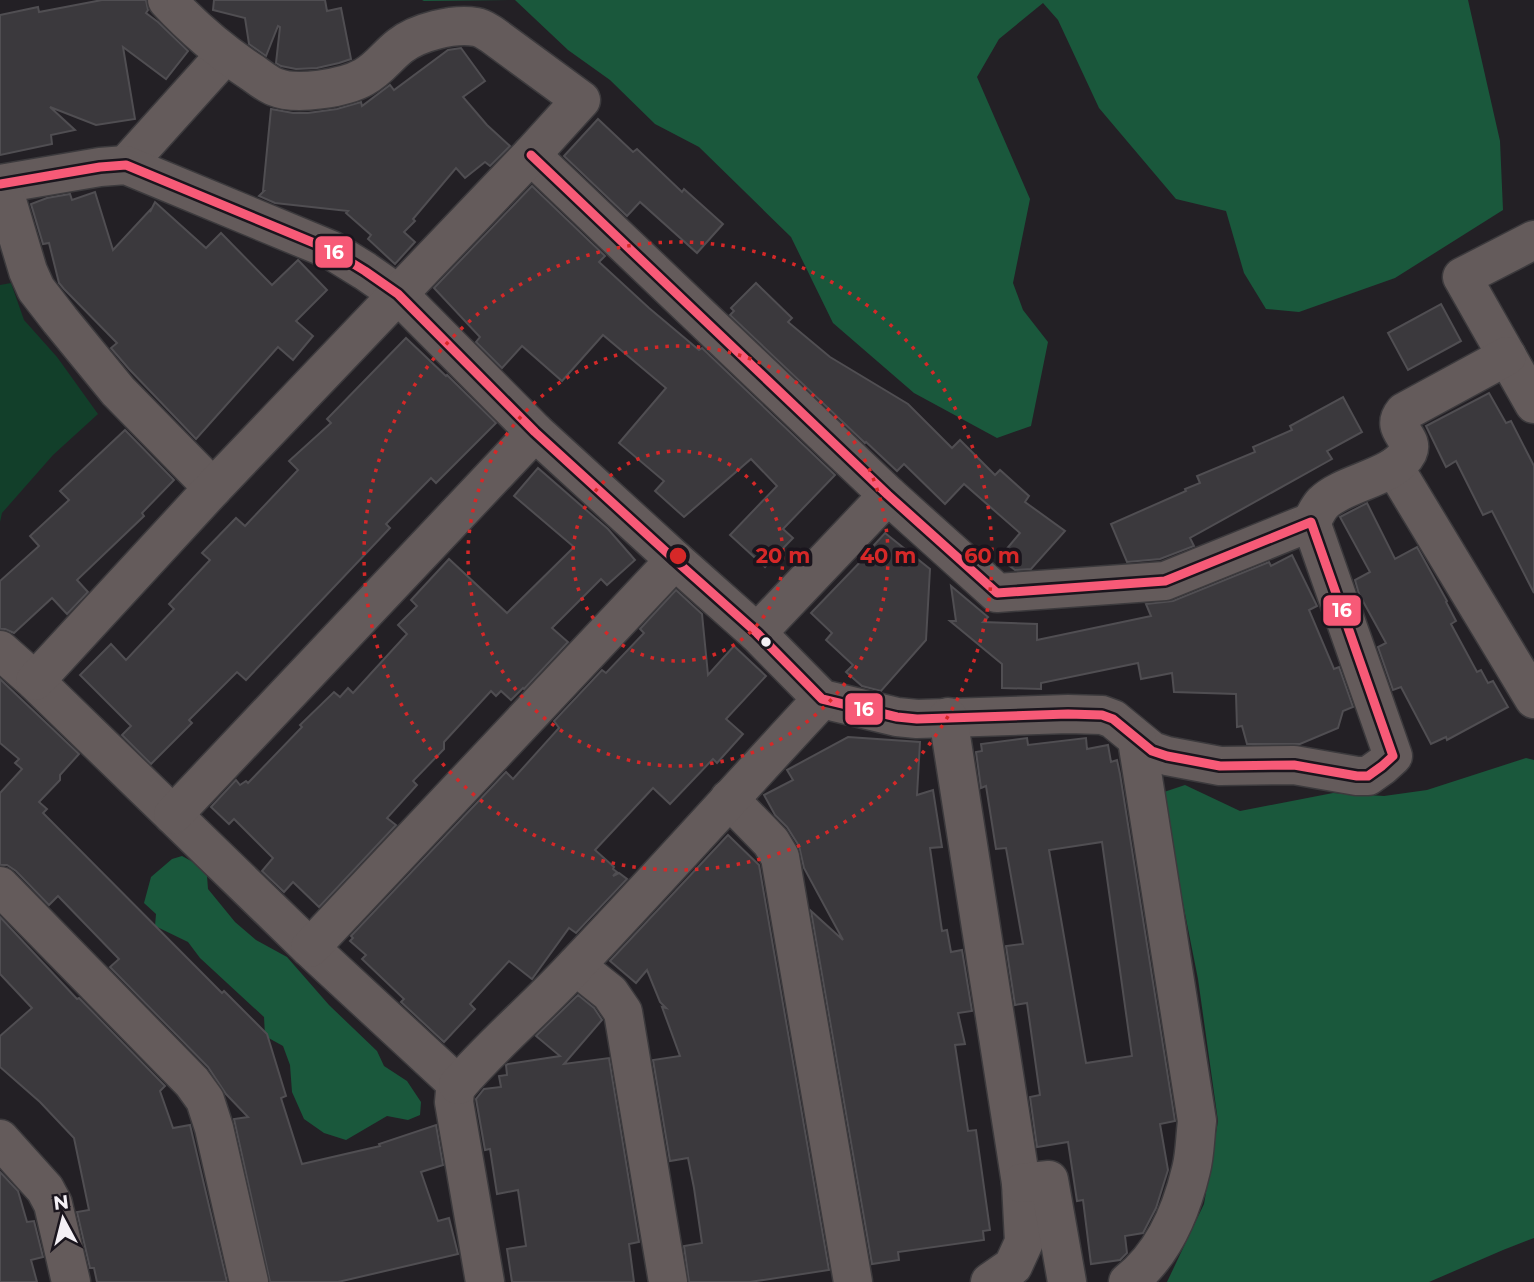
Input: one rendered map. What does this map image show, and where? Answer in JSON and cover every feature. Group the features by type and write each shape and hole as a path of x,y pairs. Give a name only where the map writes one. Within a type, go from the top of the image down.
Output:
{"street":[{"path":"35,681 213,488 581,100 491,34 479,27 461,26 413,37 362,79 303,92 286,90 275,87 225,55 167,0"},
{"path":"126,165 225,55"},
{"path":"531,155 888,495 997,593 1165,581 1311,522 1323,503 1345,489 1394,467 1409,450 1398,422 1404,412 1507,356"},
{"path":"213,488 118,391 37,289 28,271 1,184 126,165 331,250 365,271 398,295 535,432 757,633 822,699 897,717 918,719 1102,715 1113,719 1152,751 1167,756 1220,766 1294,765 1368,776 1393,756 1311,522"},
{"path":"1534,240 1462,278 1534,404"},
{"path":"173,815 535,432"},
{"path":"1394,467 1534,699"},
{"path":"757,633 888,495"},
{"path":"310,948 675,560"},
{"path":"0,650 310,948 458,1085"},
{"path":"485,1282 454,1102 458,1085 576,966 822,699"},
{"path":"948,717 1021,1183 1024,1242 1013,1266 990,1282"},
{"path":"1128,1282 1144,1268 1163,1243 1175,1219 1192,1168 1197,1121 1137,740"},
{"path":"729,799 771,842 780,857 853,1282"},
{"path":"0,886 192,1082 205,1100 214,1128 248,1282"},
{"path":"576,966 610,993 623,1012 668,1282"},
{"path":"0,1139 45,1189 53,1204 71,1282"},
{"path":"1021,1183 1049,1180 1067,1282"},
{"path":"1080,1282 1088,1282"}],"green space":[{"path":"422,0 515,0 424,1"},
{"path":"515,0 1468,0 1500,141 1503,210 1395,278 1299,312 1266,309 1244,273 1226,211 1176,199 1099,108 1058,20 1043,3 999,39 977,77 1030,199 1013,283 1023,310 1048,342 1031,426 997,438 914,393 833,323 791,237 699,147 655,124 610,80 568,50"},
{"path":"11,283 24,320 57,357 98,414 53,455 2,513 0,522 0,285"},
{"path":"1526,758 1534,760 1534,1238 1429,1282 1167,1282 1204,1204 1218,1121 1198,979 1161,793 1185,785 1240,811 1333,793 1384,796 1427,790"},
{"path":"182,856 195,863 207,876 208,889 235,922 256,940 287,957 329,1005 377,1051 384,1066 407,1081 421,1102 420,1115 408,1120 387,1116 346,1140 324,1133 304,1119 292,1092 290,1065 283,1046 265,1036 264,1017 200,958 188,942 155,926 156,914 144,903 151,877 172,859"}],"building":[{"path":"102,0 146,0 146,13 188,51 166,79 123,47 135,119 96,125 50,107 75,130 51,135 52,144 0,155 0,15 38,7 39,12"},
{"path":"214,0 325,0 327,11 341,8 351,59 317,68 296,69 281,66 276,63 280,27 278,26 266,56 249,44 245,18 213,10"},
{"path":"461,48 485,81 463,97 510,146 490,166 485,162 465,178 456,168 404,232 415,242 395,264 368,239 371,235 346,213 348,211 275,203 259,196 264,191 271,109 308,113 361,102 362,106 390,85 394,90 448,50"},
{"path":"598,119 633,152 637,149 682,192 684,189 723,224 697,253 640,202 627,216 564,156"},
{"path":"532,186 605,256 599,262 699,350 702,348 835,475 783,529 793,538 765,567 730,535 777,486 751,459 684,517 655,491 664,481 619,443 666,388 603,335 562,381 522,346 502,368 476,342 480,337 434,288"},
{"path":"95,192 113,250 150,212 155,202 206,248 221,233 272,285 298,260 327,290 296,321 313,336 293,360 278,347 196,439 129,369 111,348 117,343 59,283 49,243 43,244 31,204 70,194 72,200"},
{"path":"756,283 792,318 788,322 830,357 908,404 952,448 960,440 995,475 1000,470 1029,496 1025,502 1065,531 1031,569 1015,570 999,558 1020,533 964,484 945,504 904,464 897,471 730,315 734,311 731,308"},
{"path":"1441,304 1461,341 1408,370 1388,333"},
{"path":"406,338 496,423 436,483 431,478 386,524 390,528 246,680 237,672 189,720 192,723 151,764 122,735 131,726 80,675 111,644 126,660 174,609 169,604 210,560 202,553 236,518 245,526 298,470 289,461 331,423 327,419"},
{"path":"1489,393 1506,423 1511,421 1534,466 1534,593 1492,511 1483,515 1456,461 1446,467 1426,426"},
{"path":"1343,397 1362,432 1327,451 1332,459 1190,538 1194,546 1160,559 1127,562 1111,524 1186,491 1185,489 1200,483 1197,476 1255,452 1253,447 1292,430 1290,426"},
{"path":"125,430 174,480 142,513 144,516 77,580 88,592 67,614 52,598 14,633 0,629 0,581 39,546 30,536 69,500 60,491"},
{"path":"538,468 608,529 635,560 607,585 601,579 552,628 568,642 524,689 511,700 501,691 496,696 491,691 444,742 444,749 413,781 417,785 387,818 396,825 319,907 293,882 284,892 262,871 273,858 234,819 229,824 211,807 236,780 240,785 246,781 248,783 334,692 340,697 348,688 353,693 407,634 398,625 417,606 411,600 449,559 507,613 574,547 514,496"},
{"path":"1367,503 1395,559 1417,547 1447,601 1456,621 1451,624 1477,672 1481,670 1488,683 1493,681 1508,707 1447,740 1446,737 1431,744 1401,687 1393,690 1378,647 1386,643 1359,594 1355,580 1370,572 1340,517"},
{"path":"885,533 930,569 926,640 881,691 862,686 846,672 853,665 826,640 832,633 811,613"},
{"path":"1292,555 1317,606 1309,610 1334,669 1339,667 1353,707 1343,711 1338,728 1300,744 1247,744 1242,726 1237,727 1236,694 1174,692 1172,673 1141,679 1138,663 1041,683 1041,689 1002,688 1002,664 950,621 956,621 951,586 988,617 983,622 1037,624 1037,640 1151,616 1146,604 1173,601 1269,562 1271,566"},
{"path":"676,590 702,614 708,675 734,646 766,676 726,719 743,734 717,763 713,759 670,804 653,788 595,850 614,867 617,872 613,876 619,873 627,879 576,933 569,928 532,979 509,961 470,1004 475,1009 444,1042 401,1002 404,999 362,959 366,955 350,941 353,938 351,936 506,772 513,779 559,728 554,721 602,670 606,673 644,633 640,629"},
{"path":"0,679 79,754 39,802 47,809 43,813 222,993 224,991 267,1034 286,1096 281,1098 302,1164 380,1146 379,1144 436,1125 443,1165 421,1172 438,1221 449,1218 458,1254 338,1282 270,1282 234,1119 248,1117 226,1094 208,1067 110,967 119,959 58,896 49,905 16,871 7,865 0,865 0,793 22,769 15,763 19,759 0,743"},
{"path":"848,737 920,742 917,795 933,790 942,847 930,848 942,931 947,930 951,952 962,950 972,1011 958,1013 965,1044 955,1045 968,1131 976,1130 990,1230 983,1231 984,1240 898,1252 899,1260 872,1264 811,911 843,940 804,868 799,846 787,827 775,815 764,795 793,780 787,770"},
{"path":"1027,738 1028,745 1086,738 1087,749 1108,745 1111,762 1117,760 1175,1121 1160,1124 1168,1170 1156,1208 1143,1233 1125,1236 1127,1253 1120,1260 1091,1264 1083,1200 1077,1201 1068,1142 1037,1147 1030,1097 1040,1095 1027,1003 1015,1005 1006,946 1023,944 1006,848 996,849 986,786 981,788 976,752 982,751 981,744","holes":["1102,842 1132,1056 1086,1063 1049,850"]},
{"path":"728,835 759,865 829,1270 750,1282 689,1282 684,1246 702,1243 694,1188 688,1158 670,1161 653,1060 680,1056 662,1007 666,1008 660,1002 647,970 636,983 610,961"},
{"path":"0,917 77,999 79,998 165,1086 160,1091 173,1128 190,1125 227,1282 97,1282 94,1268 90,1268 77,1212 89,1210 74,1138 40,1102 0,1067 0,1036 32,1008 0,974"},
{"path":"578,995 594,1008 602,1020 564,1064 609,1058 639,1242 629,1244 634,1282 512,1282 507,1249 526,1246 518,1190 497,1194 490,1149 485,1150 476,1099 484,1089 501,1087 499,1076 507,1075 506,1065 560,1056 536,1036"},
{"path":"0,1172 18,1191 27,1222 34,1221 43,1257 31,1260 37,1282 0,1282"}],"transit line":[{"name":"16","path":"0,184 126,165 331,250 365,271 398,294 535,432 757,633 822,699 897,717 917,719 1102,715 1113,719 1152,751 1220,766 1294,765 1368,776 1393,756 1311,522 1165,581 997,593 888,495 531,155"}]}
